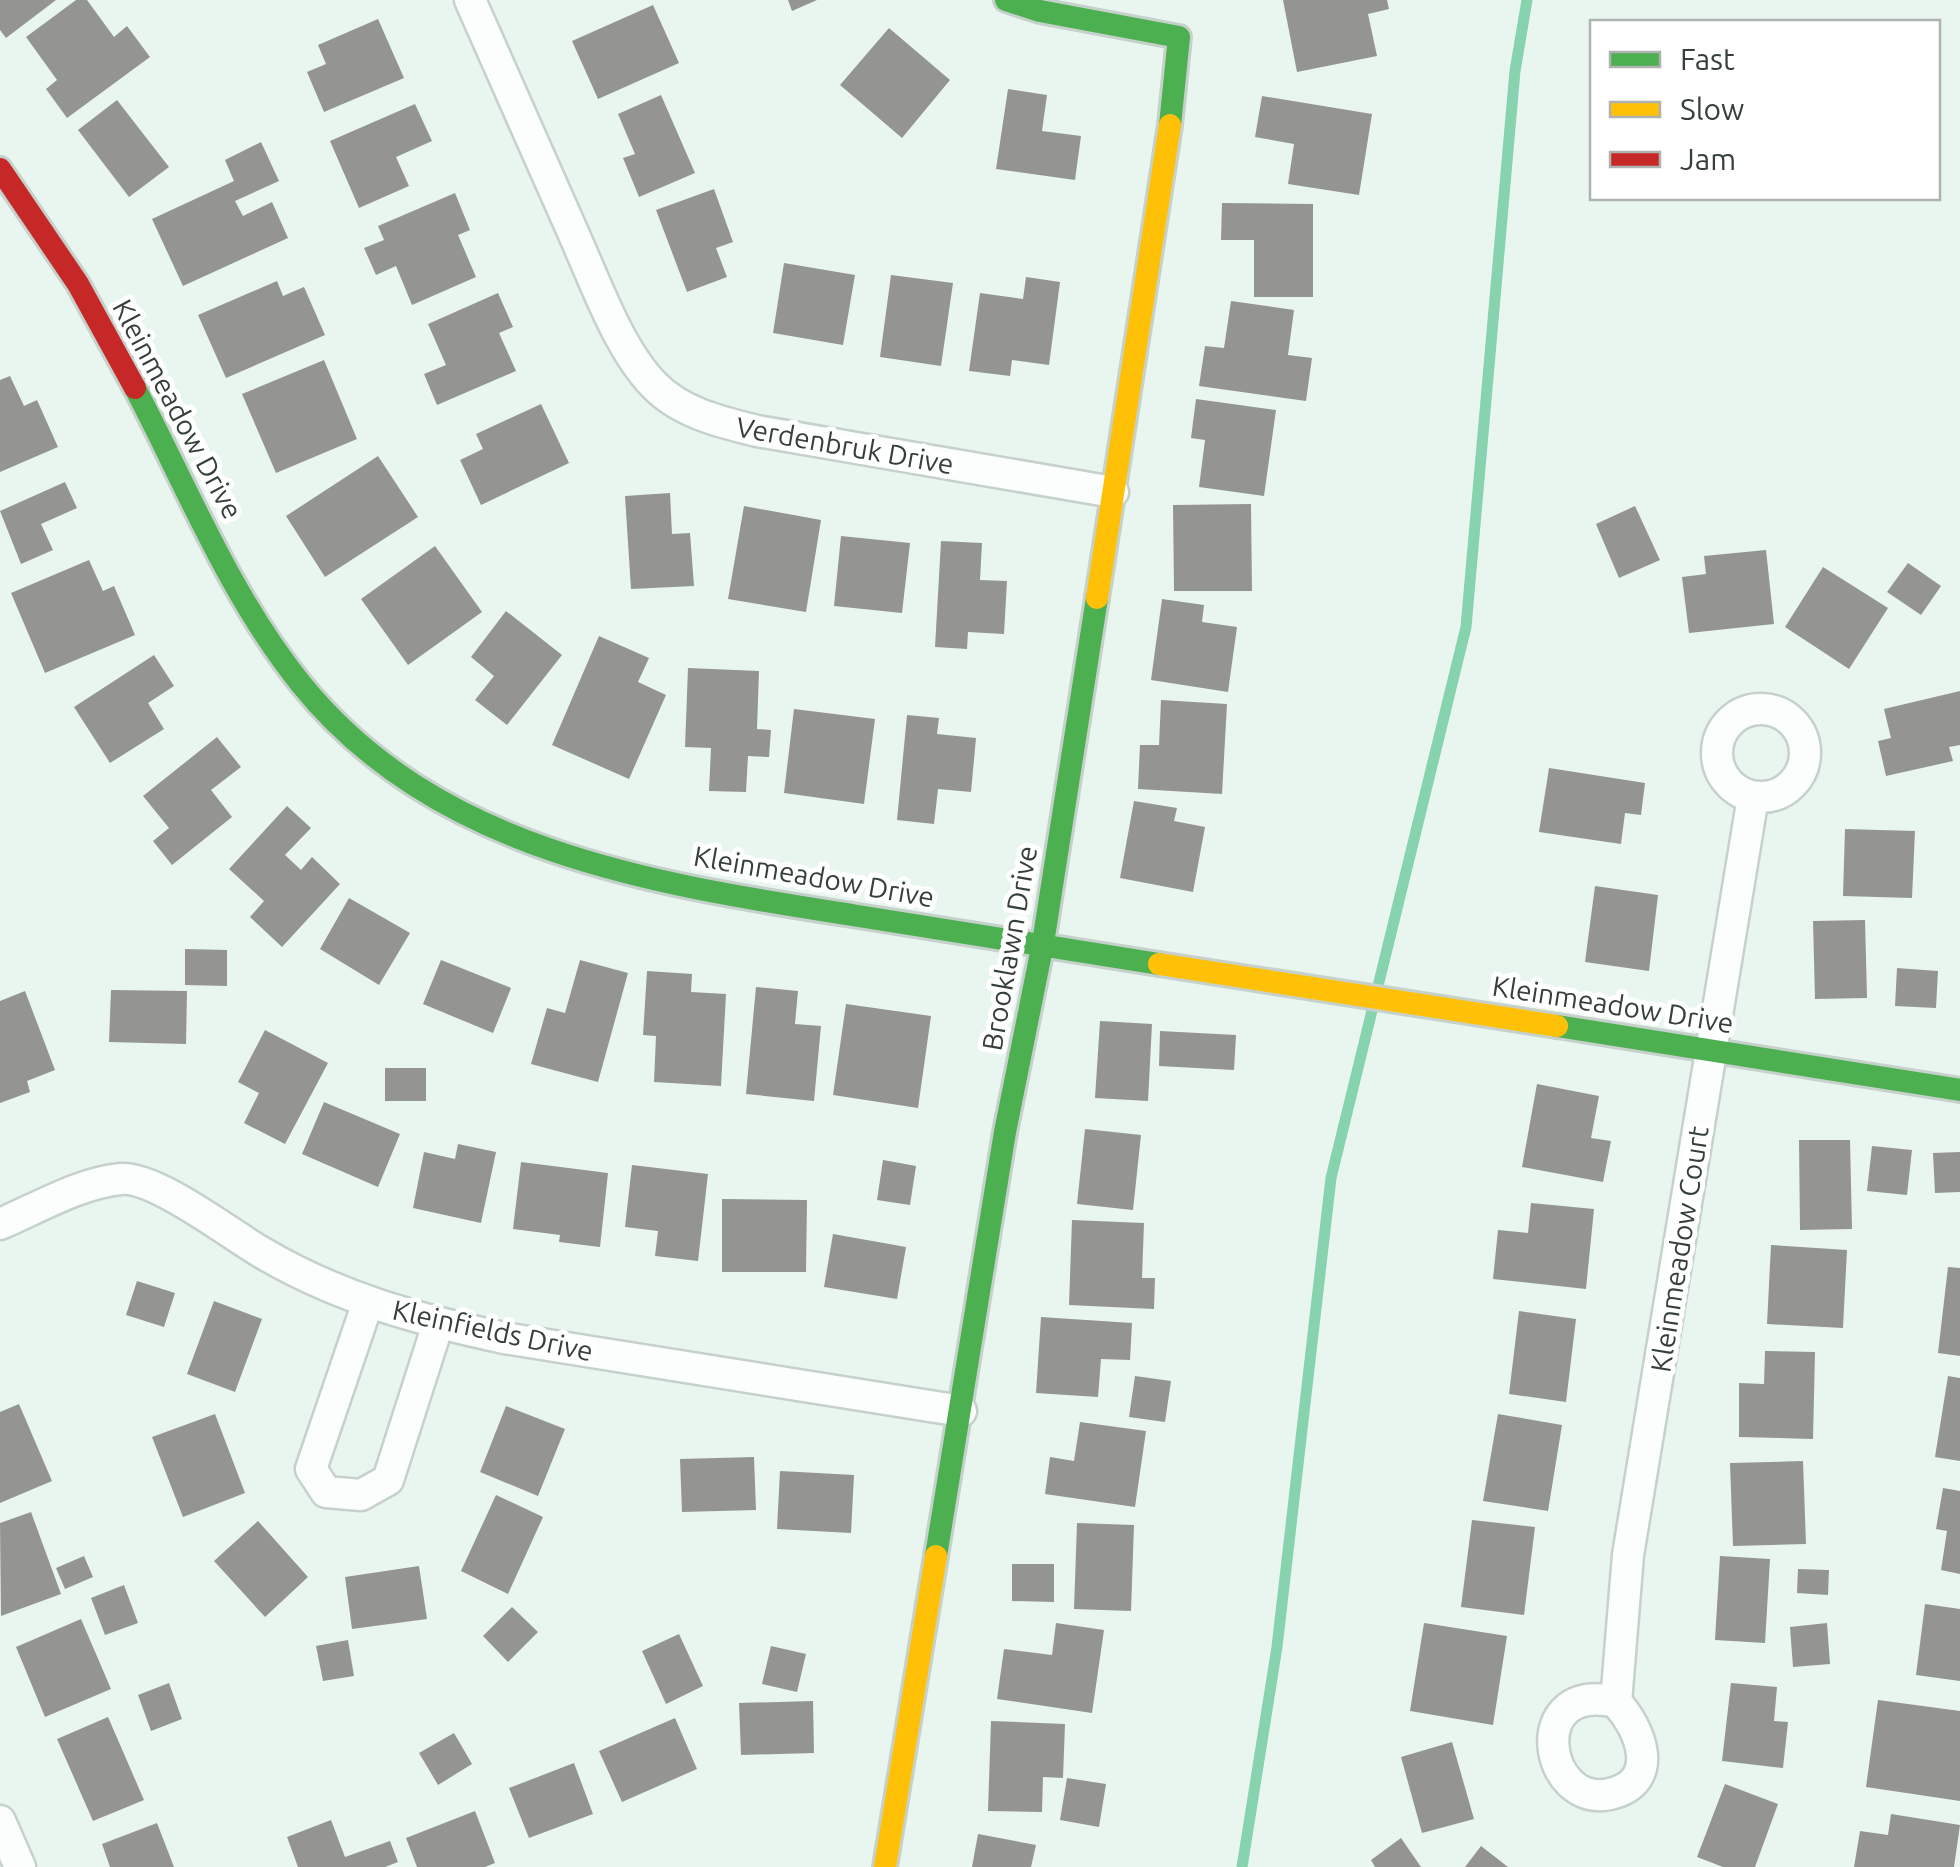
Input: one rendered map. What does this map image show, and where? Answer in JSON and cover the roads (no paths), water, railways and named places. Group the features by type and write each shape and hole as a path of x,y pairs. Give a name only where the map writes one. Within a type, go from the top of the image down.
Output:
{"street":[{"name":"Verdenbruk Drive","path":"470,0 588,265 634,360 656,387 686,408 757,431 1113,492"},
{"name":"Brooklawn Drive","path":"886,1867 1005,1132 1043,943 1176,87 1178,38 1040,11 1006,0"},
{"name":"Kleinmeadow Drive","path":"0,169 68,267 122,362 219,552 302,685 374,758 457,812 546,851 780,904 1960,1090"},
{"name":"Kleinmeadow Court","path":"1616,1702 1628,1556 1753,797"},
{"name":"Kleinfields Drive","path":"0,1224 75,1191 124,1178 154,1186 264,1254 368,1302 438,1324 961,1411"},
{"path":"368,1302 311,1470 326,1492 361,1495 388,1480 438,1324"},
{"path":"0,1821 20,1867"}],"waterway":[{"path":"1242,1867 1277,1647 1331,1178 1466,627 1515,71 1527,0"}]}
